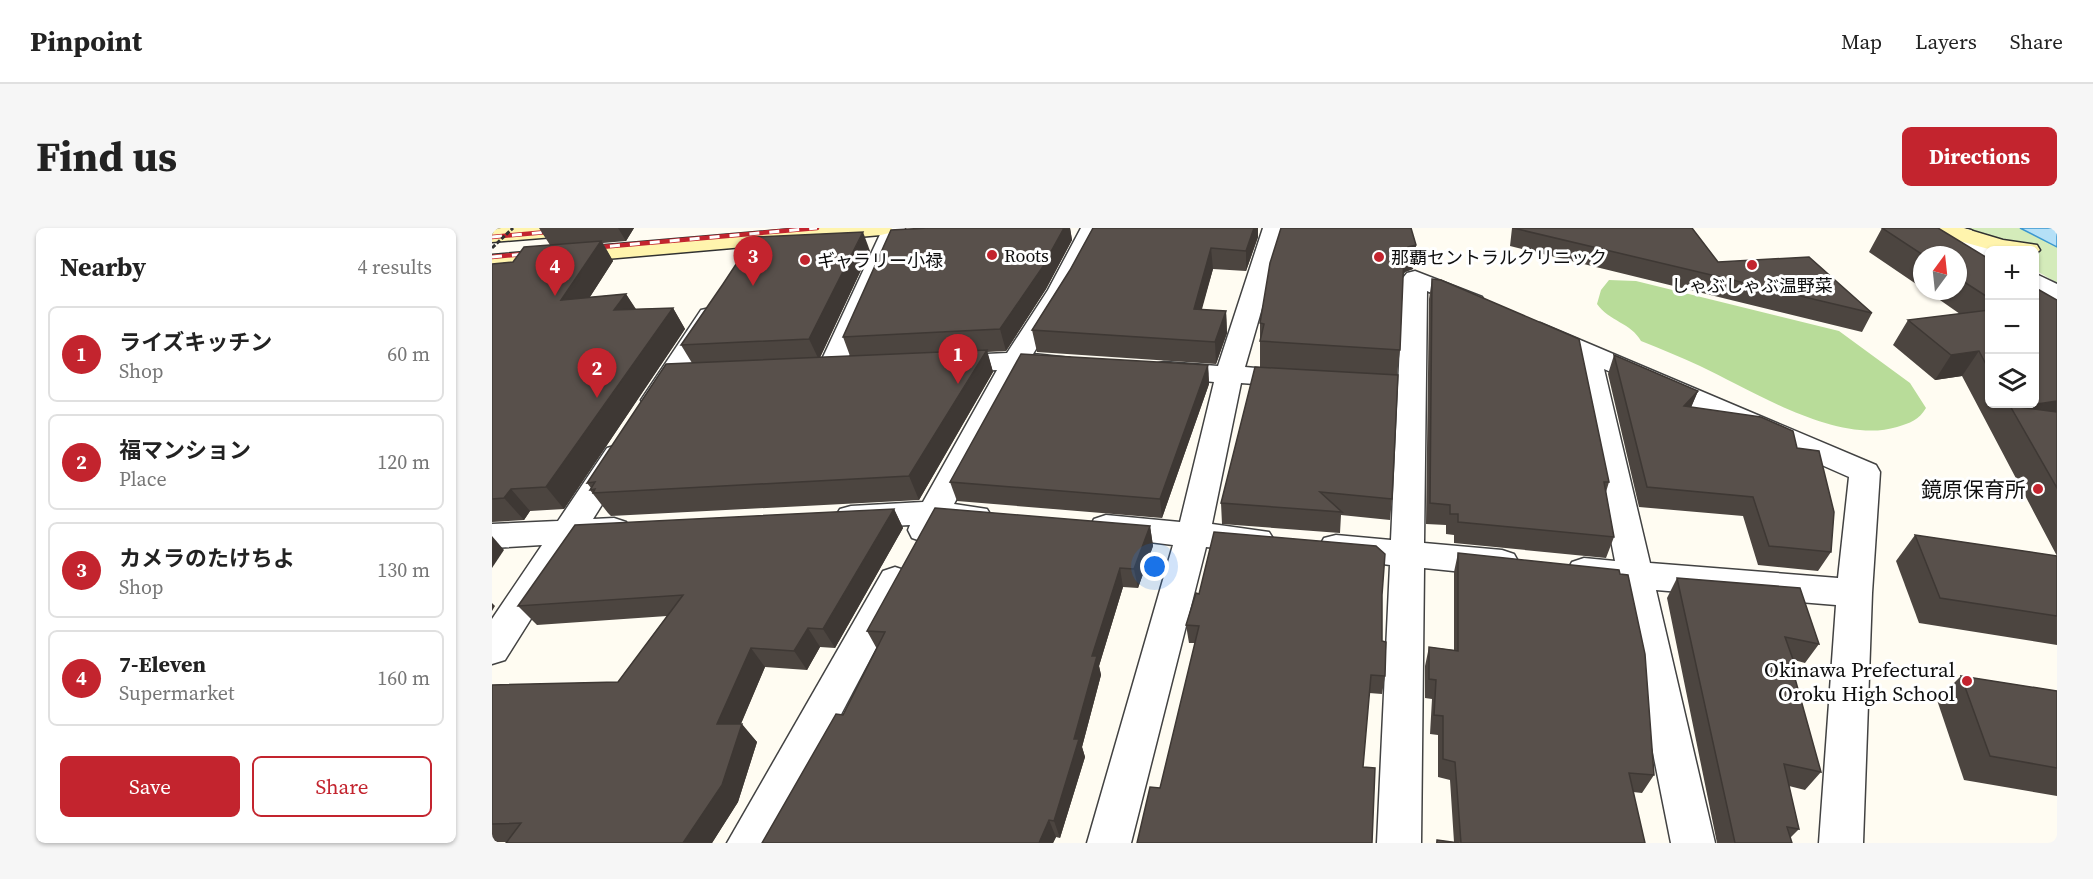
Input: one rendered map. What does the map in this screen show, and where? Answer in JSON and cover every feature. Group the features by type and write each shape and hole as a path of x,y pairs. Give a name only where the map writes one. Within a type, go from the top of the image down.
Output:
{"main road":[{"path":"492,236 578,228"},
{"path":"492,262 881,228"},
{"path":"1940,228 2014,246"}],"street":[{"path":"830,370 894,228"},
{"path":"749,843 1015,361 1060,290 1092,228"},
{"path":"1109,843 1193,534 1230,375 1274,228"},
{"path":"1963,235 1985,249"},
{"path":"742,267 760,238"},
{"path":"1399,843 1407,553 1400,386 1415,278 1865,472 1854,593 1841,843"},
{"path":"2039,283 2057,294"},
{"path":"492,649 722,297"},
{"path":"1587,351 1693,843"},
{"path":"922,366 1015,361 1087,365"},
{"path":"1134,368 1321,381"},
{"path":"670,376 705,375"},
{"path":"826,519 933,513 1003,519"},
{"path":"1073,524 1407,553 1634,576 1854,593"},
{"path":"492,536 649,528"}],"path":[{"path":"492,248 513,228"}],"green space":[{"path":"1966,228 2021,228 2057,246 2057,283 2039,272 2039,246 1996,246"},
{"path":"1609,280 1636,281 1839,331 1910,383 1926,408 1910,422 1874,431 1849,429 1796,413 1693,363 1641,341 1632,330 1602,310 1597,304 1601,290"}],"water":[{"path":"2020,228 2057,228 2057,247"}],"building":[{"path":"1064,228 1042,268 1000,329 843,337 891,230"},
{"path":"1093,228 1254,228 1246,251 1211,248 1194,309 1226,311 1215,342 1032,330 1070,270"},
{"path":"1281,228 1411,228 1416,245 1408,247 1404,254 1400,350 1260,341 1264,324 1260,323 1270,263"},
{"path":"1513,228 1692,228 1718,262 1809,257 1872,313"},
{"path":"1882,228 1938,228 1985,257 1985,295 1967,284 1967,246 1913,246 1913,248"},
{"path":"863,232 809,339 681,345 754,237"},
{"path":"601,241 561,300 626,294 614,310 673,308 546,487 511,489 504,498 492,499 492,264 513,262 524,247"},
{"path":"1432,279 1441,280 1579,339 1609,482 1604,482 1614,537 1458,522 1458,514 1450,514 1450,505 1430,503"},
{"path":"2039,290 2057,300 2057,401 2039,404"},
{"path":"1985,310 1985,362 1979,351 1951,355 1908,320"},
{"path":"987,350 909,476 593,493 595,489 590,490 595,482 587,483 666,364"},
{"path":"1021,354 1208,365 1160,499 950,482"},
{"path":"1614,355 1698,391 1684,406 1761,417 1793,431 1797,448 1819,451 1834,512 1831,552 1769,546 1753,497 1647,487"},
{"path":"1255,367 1398,375 1392,499 1320,492 1342,512 1221,503"},
{"path":"2011,408 2057,412 2057,488"},
{"path":"935,508 1150,526 1134,569 1120,568 1092,656 1097,656 1074,739 1079,739 1054,821 1049,820 1039,843 762,843 836,714 843,715 885,632 867,631"},
{"path":"894,509 823,629 808,628 794,651 751,648 717,724 742,724 722,785 683,843 506,843 521,823 492,824 492,685 618,682 683,595 518,606 575,525"},
{"path":"1214,532 1376,546 1385,554 1382,641 1386,642 1385,676 1371,675 1363,767 1375,768 1372,843 1137,843 1150,787 1160,788 1199,626 1186,625 1196,593 1199,594"},
{"path":"1915,535 2057,556 2057,616 1940,598"},
{"path":"1458,553 1619,570 1620,574 1628,575 1645,654 1654,775 1629,773 1645,843 1461,843 1455,762 1443,759 1443,716 1434,715 1436,680 1429,679 1429,647 1458,651"},
{"path":"1677,578 1800,588 1819,644 1785,637 1795,665 1791,664 1821,772 1784,764 1799,829 1787,827 1792,843 1735,843"},
{"path":"1961,676 2057,691 2057,768 1990,756"},
{"path":"1437,840 1459,843 1437,843"}],"railway":[{"path":"590,248 817,228"},
{"path":"492,237 558,231"},
{"path":"492,257 536,253"}],"place":[{"name":"Roots","path":"992,255"},
{"name":"那覇セントラルクリニック","path":"1379,257"},
{"name":"ギャラリー小禄","path":"805,260"},
{"name":"しゃぶしゃぶ温野菜","path":"1752,265"},
{"name":"カメラのたけちよ","path":"753,286"},
{"name":"7-Eleven","path":"555,296"},
{"name":"ライズキッチン","path":"958,384"},
{"name":"福マンション","path":"597,398"},
{"name":"鏡原保育所","path":"2038,489"},
{"name":"Okinawa Prefectural Oroku High School","path":"1967,681"}]}
